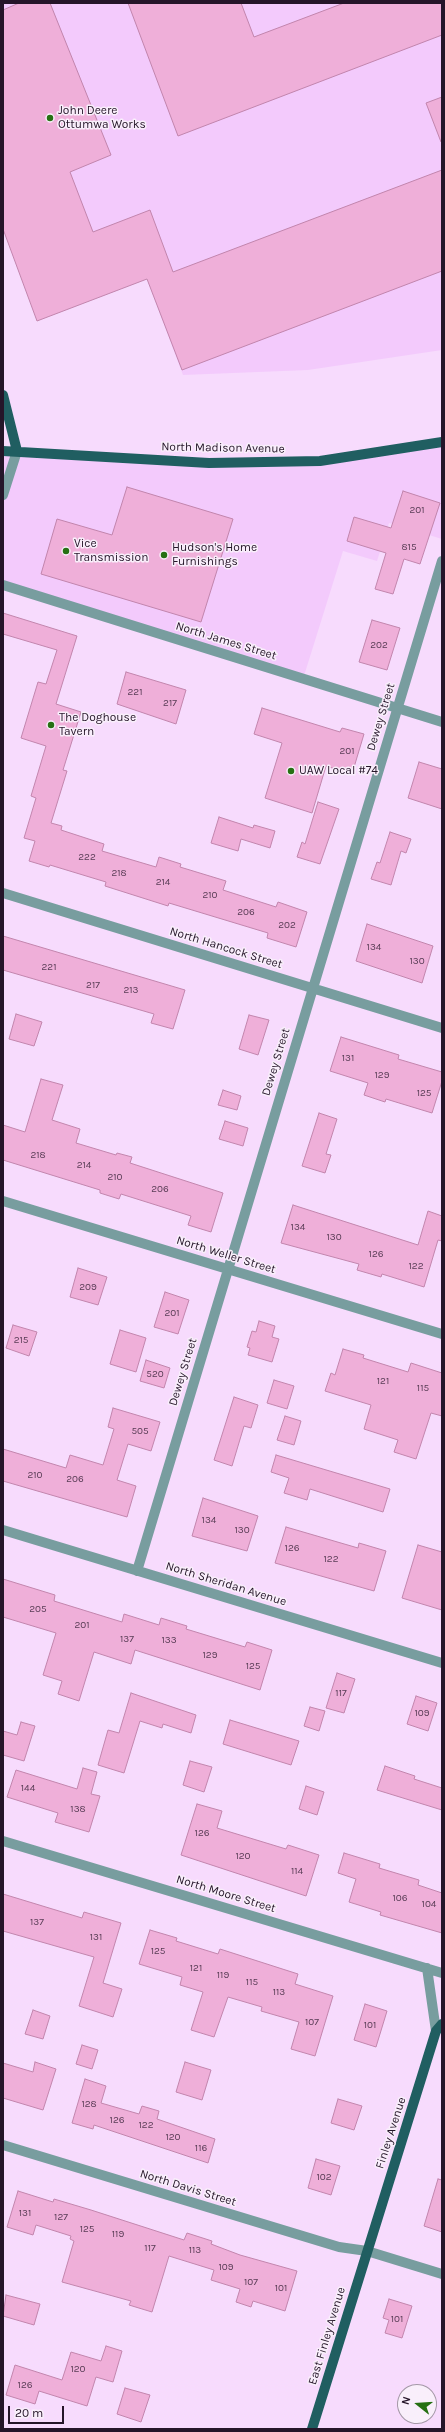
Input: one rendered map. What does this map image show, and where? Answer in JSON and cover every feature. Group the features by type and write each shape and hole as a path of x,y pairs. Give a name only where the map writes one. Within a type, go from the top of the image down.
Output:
{"main road":[{"path":"3,395 17,451"},
{"name":"North Madison Avenue","path":"3,451 209,463 312,461 442,442"},
{"name":"Finley Avenue","path":"367,2251 439,2028"},
{"name":"East Finley Avenue","path":"312,2429 367,2251"}],"street":[{"path":"3,495 17,451"},
{"name":"Dewey Street","path":"137,1571 442,561"},
{"name":"North James Street","path":"3,585 442,722"},
{"name":"North Hancock Street","path":"3,893 442,1028"},
{"name":"North Weller Street","path":"3,1201 442,1334"},
{"name":"North Sheridan Avenue","path":"3,1530 442,1663"},
{"name":"North Moore Street","path":"3,1840 442,1973"},
{"path":"427,1968 439,2028"},
{"name":"North Davis Street","path":"3,2145 339,2247 367,2251 442,2274"}],"shaded area":[{"path":"3,3 442,3 442,350 308,370 183,375 147,279 37,321 3,229"},
{"path":"442,442 442,539 389,523 377,561 343,551 303,679 3,585 3,451 209,463 320,461"}],"building":[{"path":"19,3 50,3 111,155 70,172 93,232 150,210 173,272 442,170 442,271 182,370 147,279 37,321 3,229 3,10"},
{"path":"128,3 241,3 254,37 344,3 442,3 442,35 178,136"},
{"path":"442,97 442,142 441,142 426,103"},
{"name":"Hudson's Home Furnishings","path":"127,487 233,519 201,622 41,574 57,519 112,535"},
{"path":"403,491 440,503 420,564 404,559 393,594 375,589 386,553 347,541 354,517 391,528"},
{"path":"3,613 77,636 56,704 81,712 63,770 67,771 51,823 62,826 61,830 104,844 102,851 156,867 159,857 181,864 180,867 226,881 223,890 276,907 278,902 307,912 296,947 267,938 268,933 169,903 168,906 105,886 106,882 50,865 49,867 29,861 35,841 24,838 36,798 31,796 46,746 21,738 38,682 46,684 57,650 3,634"},
{"path":"372,620 400,628 387,670 359,662"},
{"path":"126,672 186,690 176,724 117,704"},
{"path":"262,708 340,732 342,728 364,734 352,774 326,766 312,813 265,798 282,743 254,734"},
{"path":"419,762 442,769 442,809 408,798"},
{"path":"318,802 339,809 320,864 297,857 302,842 305,844"},
{"path":"219,817 253,828 254,825 275,831 270,848 241,839 238,851 211,843"},
{"path":"390,832 411,839 406,853 401,851 391,885 371,879 377,862 380,863"},
{"path":"367,924 433,946 422,983 356,961"},
{"path":"3,936 185,990 173,1029 151,1023 154,1014 3,970"},
{"path":"16,1014 42,1022 34,1046 9,1039"},
{"path":"249,1015 269,1020 258,1055 239,1049"},
{"path":"341,1037 399,1055 398,1059 442,1072 442,1081 432,1113 386,1099 385,1102 364,1095 368,1083 330,1071"},
{"path":"41,1079 63,1085 52,1120 80,1129 76,1143 116,1155 117,1153 132,1157 130,1163 223,1193 211,1232 188,1225 191,1216 121,1194 119,1199 100,1193 100,1190 3,1160 3,1125 25,1132"},
{"path":"223,1090 241,1096 237,1110 218,1105"},
{"path":"319,1113 337,1119 326,1154 331,1155 325,1173 302,1166"},
{"path":"225,1121 248,1128 243,1146 219,1139"},
{"path":"293,1205 418,1245 428,1211 442,1216 442,1241 438,1240 424,1287 382,1274 381,1277 357,1270 359,1264 281,1243"},
{"path":"78,1268 107,1277 98,1305 70,1297"},
{"path":"165,1292 189,1300 178,1334 154,1327"},
{"path":"259,1321 275,1326 272,1337 279,1339 272,1362 248,1355 250,1348 247,1347 252,1331 256,1332"},
{"path":"13,1325 37,1332 29,1356 6,1348"},
{"path":"120,1330 146,1338 136,1372 110,1364"},
{"path":"343,1349 364,1355 363,1358 408,1372 411,1363 442,1373 442,1416 431,1413 416,1459 394,1452 398,1440 364,1429 371,1405 325,1391 331,1373 335,1375"},
{"path":"146,1360 170,1368 164,1388 140,1381"},
{"path":"274,1380 294,1386 287,1409 267,1403"},
{"path":"234,1397 258,1405 251,1428 244,1426 232,1466 214,1460"},
{"path":"113,1408 160,1422 151,1451 128,1444 117,1480 136,1486 127,1517 3,1481 3,1449 66,1468 70,1455 103,1465 114,1429 108,1427"},
{"path":"285,1416 301,1421 294,1445 277,1440"},
{"path":"276,1455 390,1489 383,1512 310,1489 307,1500 284,1493 289,1478 271,1472"},
{"path":"203,1498 258,1516 247,1551 192,1536"},
{"path":"286,1527 358,1548 359,1543 386,1551 374,1591 275,1563"},
{"path":"418,1545 442,1552 442,1610 402,1598"},
{"path":"3,1579 55,1595 54,1601 122,1622 124,1614 159,1625 161,1618 187,1626 186,1629 245,1647 247,1642 272,1650 260,1690 135,1650 131,1664 94,1652 79,1701 58,1694 62,1681 43,1675 56,1633 3,1617"},
{"path":"337,1673 355,1679 344,1713 326,1708"},
{"path":"131,1693 196,1715 191,1733 163,1724 162,1728 140,1721 124,1773 98,1765 108,1730 119,1733"},
{"path":"416,1696 437,1703 428,1731 407,1724"},
{"path":"310,1707 325,1711 319,1731 304,1726"},
{"path":"230,1720 299,1741 291,1765 223,1744"},
{"path":"21,1722 35,1726 24,1761 3,1755 3,1731 17,1735"},
{"path":"190,1761 212,1767 204,1792 183,1785"},
{"path":"385,1766 415,1776 414,1779 442,1788 442,1810 377,1790"},
{"path":"83,1768 97,1772 91,1794 100,1796 89,1832 55,1822 58,1813 7,1797 16,1770 77,1789"},
{"path":"306,1786 324,1792 317,1815 299,1809"},
{"path":"197,1804 222,1811 217,1828 286,1849 288,1845 319,1855 306,1896 181,1855"},
{"path":"344,1853 380,1864 379,1868 419,1880 418,1885 442,1893 442,1933 380,1915 381,1912 349,1902 356,1879 338,1873"},
{"path":"3,1894 82,1918 84,1912 121,1923 103,1983 122,1989 113,2017 79,2006 94,1957 3,1931"},
{"path":"150,1930 177,1938 176,1941 218,1954 220,1949 298,1974 295,1984 333,1996 315,2056 291,2049 299,2022 261,2011 262,2007 228,1997 214,2037 191,2030 203,1992 180,1985 182,1977 139,1964"},
{"path":"365,2004 387,2011 376,2047 354,2040"},
{"path":"33,2010 50,2016 43,2039 25,2034"},
{"path":"82,2045 98,2050 92,2069 76,2064"},
{"path":"35,2062 56,2069 43,2110 3,2098 3,2063 33,2072"},
{"path":"185,2062 211,2070 202,2100 176,2092"},
{"path":"85,2079 106,2086 101,2103 139,2114 142,2106 159,2111 157,2119 215,2139 208,2163 94,2125 93,2129 72,2123"},
{"path":"338,2099 362,2106 354,2130 331,2123"},
{"path":"316,2159 340,2166 331,2195 308,2188"},
{"path":"438,2179 442,2180 442,2232 424,2226"},
{"path":"18,2191 53,2202 54,2199 184,2240 187,2233 212,2241 211,2244 240,2255 297,2271 285,2311 253,2301 251,2307 236,2302 240,2289 211,2280 214,2270 169,2256 152,2312 129,2305 131,2301 62,2282 74,2241 70,2239 71,2236 36,2225 33,2235 7,2227"},
{"path":"6,2295 40,2304 34,2325 3,2316"},
{"path":"389,2299 412,2306 402,2338 385,2333 389,2320 383,2318"},
{"path":"106,2346 122,2351 113,2382 96,2377 87,2406 39,2391 35,2404 6,2395 15,2365 62,2380 71,2352 101,2361"},
{"path":"125,2388 150,2395 141,2422 117,2414"}],"place":[{"name":"John Deere Ottumwa Works","path":"50,118"},
{"name":"Vice Transmission","path":"66,551"},
{"name":"Hudson's Home Furnishings","path":"164,555"},
{"name":"The Doghouse Tavern","path":"51,725"},
{"name":"UAW Local #74","path":"291,771"}]}
